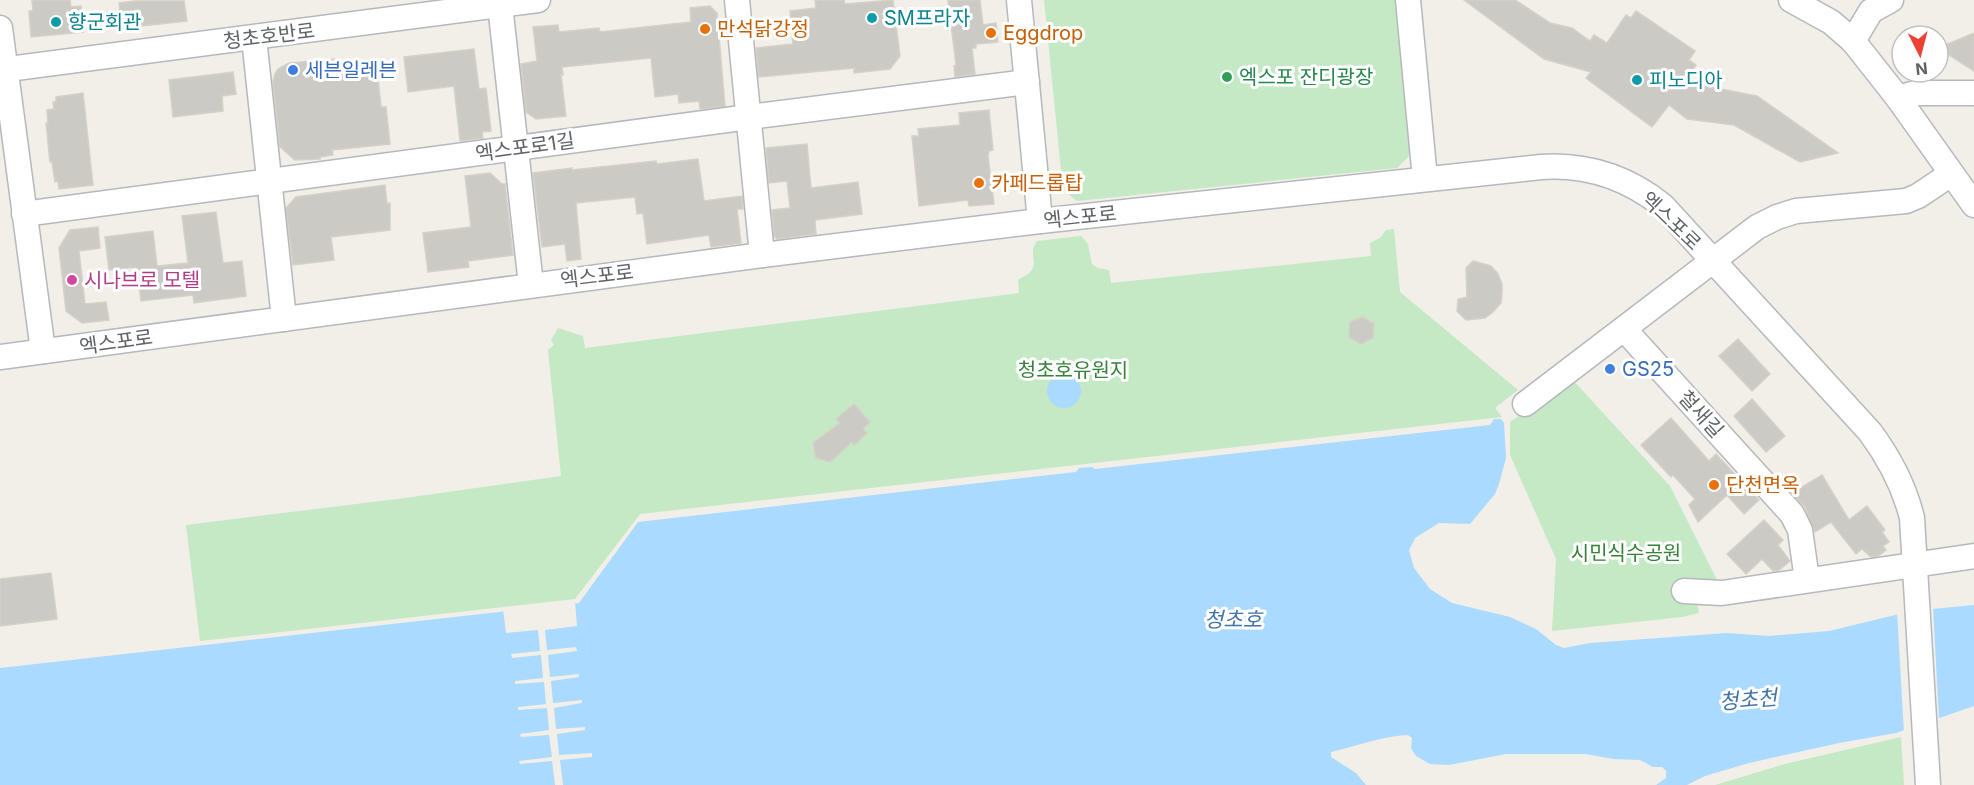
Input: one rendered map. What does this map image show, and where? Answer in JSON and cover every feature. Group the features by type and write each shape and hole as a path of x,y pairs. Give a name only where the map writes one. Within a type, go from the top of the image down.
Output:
{"street":[{"name":"청초호반로","path":"3,70 254,38 467,5 500,5 538,0"},
{"path":"737,0 762,255"},
{"path":"1019,0 1040,221"},
{"path":"1408,0 1425,179"},
{"path":"1791,0 1831,22 1852,41 1898,98 1974,205"},
{"path":"1852,41 1877,4"},
{"path":"500,5 531,285"},
{"path":"0,27 3,70 42,351"},
{"path":"254,38 284,319"},
{"name":"엑스포로1길","path":"24,214 1027,82"},
{"path":"1898,98 1915,93 1974,93"},
{"name":"엑스포로","path":"0,357 531,285 1040,221 1556,166 1570,166 1600,172 1647,193 1663,206 1870,432 1894,467 1912,518 1928,785"},
{"path":"1525,404 1757,227 1796,211 1827,215 1906,201 1918,196 1951,174"},
{"name":"철새길","path":"1624,328 1792,514 1800,530 1807,580"},
{"path":"1684,591 1722,593 1974,556"}],"green space":[{"name":"엑스포 잔디광장","path":"1044,0 1395,0 1411,154 1397,168 1077,201 1063,190"},
{"name":"청초호유원지","path":"1394,229 1400,292 1518,390 1495,408 1502,417 640,514 575,599 200,641 186,525 561,476 548,350 554,345 551,340 558,328 583,336 585,348 1019,293 1018,280 1033,268 1033,249 1037,241 1081,236 1088,244 1092,264 1109,270 1111,283 1371,256 1370,243 1380,238 1386,230"},
{"name":"시민식수공원","path":"1572,379 1670,486 1720,586 1694,589 1699,613 1682,617 1552,631 1556,559 1510,455 1510,422"},
{"path":"1901,737 1904,785 1715,785 1785,764"}],"water":[{"path":"1064,374 1076,379 1081,391 1076,403 1064,408 1052,403 1047,391 1052,379"},
{"name":"청초호","path":"1494,419 1501,419 1504,423 1506,458 1495,494 1470,524 1439,523 1415,538 1409,550 1414,568 1430,589 1452,603 1510,617 1536,629 1556,645 1564,648 1590,643 1727,633 1769,636 1829,631 1912,611 1974,605 1974,706 1896,733 1749,763 1705,776 1687,785 1656,785 1666,778 1666,771 1662,767 1653,767 1640,760 1613,759 1586,754 1506,754 1449,765 1430,764 1416,756 1411,748 1412,738 1408,735 1379,739 1331,752 1331,757 1356,773 1366,785 0,785 0,668 579,603 638,522 1076,472 1079,468 1092,467 1095,469 1490,425"}],"pier":[{"path":"575,601 577,626 545,630 547,650 576,647 577,651 548,655 550,677 579,674 579,677 551,681 553,703 582,700 582,703 554,708 556,729 585,727 585,730 557,734 559,755 592,753 592,757 560,760 563,785 555,785 552,761 520,764 519,761 552,757 549,735 521,737 520,734 549,730 547,708 518,710 518,707 546,704 544,682 515,684 515,681 543,678 541,655 512,658 511,654 540,651 538,630 506,633 503,609"},
{"path":"1933,606 1939,720 1904,733 1897,611"}],"building":[{"name":"향군회관","path":"32,0 70,0 71,7 81,6 83,32 31,37 29,11 33,11"},
{"path":"815,0 844,0 845,4 893,0 900,56 890,69 854,73 854,68 759,77 756,48 793,44 790,11 816,8"},
{"path":"948,0 980,0 983,25 996,23 998,42 976,44 976,48 972,48 975,74 955,77 954,66 956,65"},
{"name":"피노디아","path":"1464,0 1515,0 1550,23 1572,28 1590,41 1594,35 1607,43 1626,15 1631,18 1636,11 1695,51 1689,60 1696,65 1684,82 1757,96 1838,153 1800,162 1734,125 1687,119 1669,105 1652,127 1586,78 1591,72 1544,59"},
{"path":"184,1 187,21 122,28 119,3"},
{"path":"710,6 717,13 725,106 700,109 699,101 679,103 678,94 655,97 651,58 562,67 566,116 536,119 526,112 521,64 537,61 533,27 558,25 559,32 599,28 600,32 691,22 690,8"},
{"path":"1974,33 1974,71 1950,56 1950,43"},
{"path":"474,49 479,89 486,88 491,131 482,132 483,138 460,141 454,86 408,92 404,57"},
{"path":"335,59 336,64 376,59 381,107 386,107 390,144 332,150 333,155 320,157 320,159 295,160 280,147 273,81 275,74 278,69 289,63"},
{"path":"233,72 236,94 222,96 223,111 173,117 169,80"},
{"path":"83,93 93,185 59,189 58,181 55,182 52,162 50,162 47,110 54,109 53,102 56,102 56,97"},
{"path":"989,110 993,150 989,151 988,156 994,204 969,206 968,200 919,206 912,136 919,136 918,129 960,125 959,113"},
{"path":"807,144 811,188 858,182 862,214 815,220 816,234 777,239 774,236 772,210 790,208 787,181 769,183 766,148"},
{"path":"698,159 704,201 742,196 743,209 737,209 741,243 711,247 709,235 647,244 643,213 637,214 635,197 576,203 581,259 567,261 565,244 542,247 533,173"},
{"path":"490,173 505,184 513,255 468,261 469,267 428,272 423,233 471,227 465,176"},
{"path":"385,185 387,204 390,203 390,230 331,237 334,260 293,265 286,208 296,197"},
{"path":"216,212 223,263 242,261 246,296 194,303 193,295 141,301 137,267 109,270 105,237 153,231 157,266 188,263 182,216"},
{"path":"98,227 100,248 79,251 85,304 106,302 109,320 82,323 66,311 59,248 70,230"},
{"path":"1473,261 1491,266 1498,274 1502,284 1501,303 1485,318 1466,320 1457,311 1458,299 1467,297 1466,268"},
{"path":"1362,317 1374,324 1373,338 1361,344 1349,337 1350,322"},
{"path":"1738,339 1770,374 1752,391 1719,356"},
{"path":"1752,399 1785,436 1766,452 1734,416"},
{"path":"854,404 870,422 863,429 867,433 854,445 852,442 830,462 816,458 813,443 840,423 836,419"},
{"path":"1671,418 1709,461 1716,454 1759,500 1744,514 1727,495 1698,522 1689,505 1695,499 1641,445"},
{"path":"1822,475 1849,520 1867,506 1885,530 1882,532 1889,542 1883,546 1886,550 1878,556 1871,557 1862,549 1856,554 1831,522 1815,532 1805,507 1792,493"},
{"path":"1764,520 1783,540 1778,545 1790,561 1779,570 1773,571 1762,559 1746,574 1727,554"},
{"path":"51,573 57,619 0,626 0,579"}],"place":[{"name":"SM프라자","path":"872,18"},
{"name":"향군회관","path":"56,22"},
{"name":"만석닭강정","path":"705,29"},
{"name":"Eggdrop","path":"991,33"},
{"name":"세븐일레븐","path":"293,70"},
{"name":"엑스포 잔디광장","path":"1227,77"},
{"name":"피노디아","path":"1637,80"},
{"name":"카페드롭탑","path":"979,183"},
{"name":"시나브로 모텔","path":"72,280"},
{"name":"GS25","path":"1610,369"},
{"name":"단천면옥","path":"1714,485"}],"water label":[{"name":"청초천","path":"1748,700"}]}
